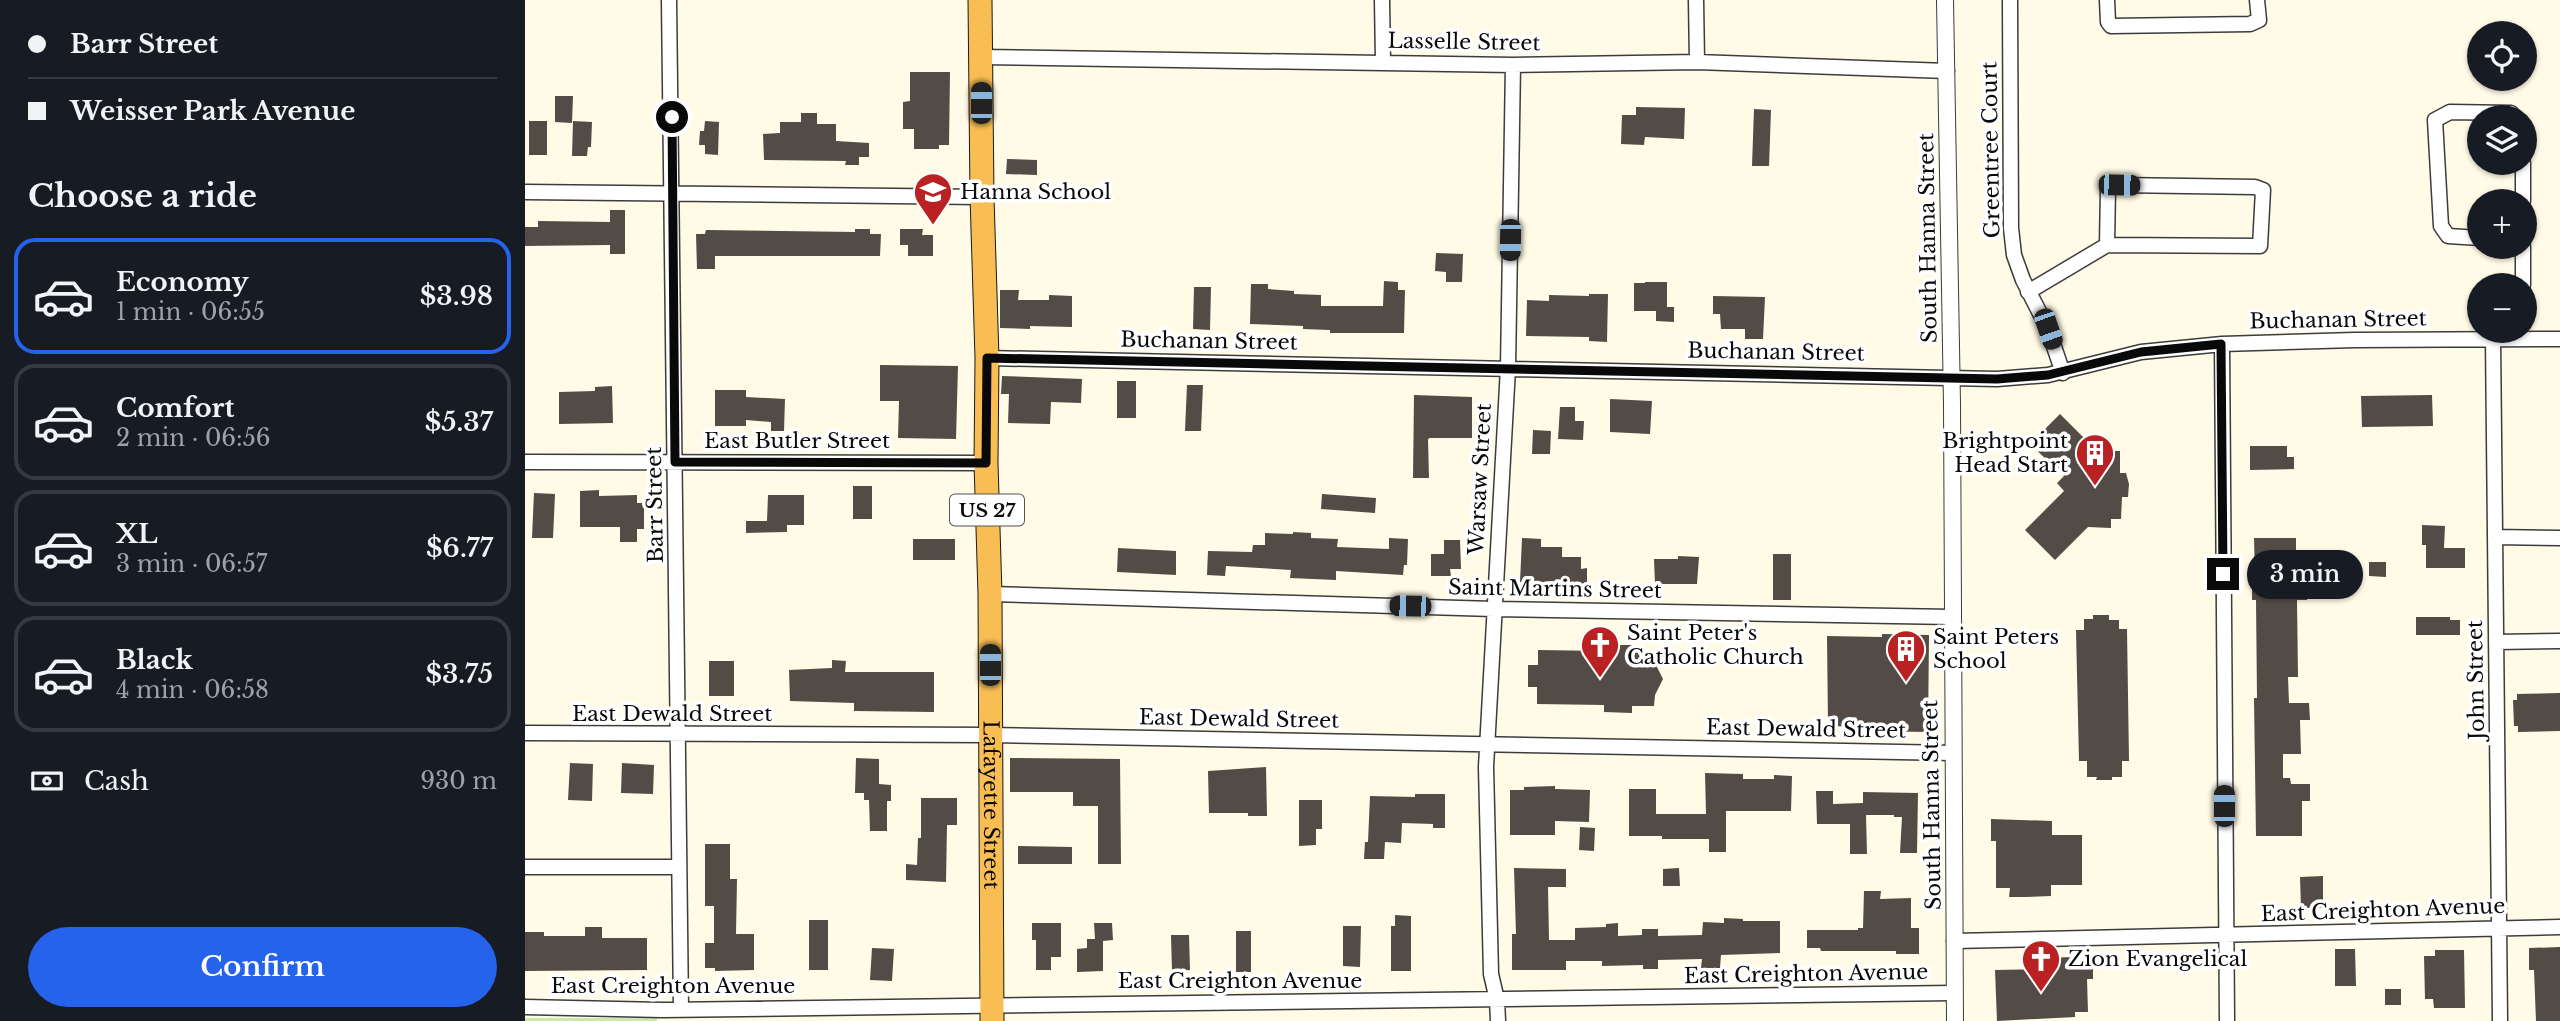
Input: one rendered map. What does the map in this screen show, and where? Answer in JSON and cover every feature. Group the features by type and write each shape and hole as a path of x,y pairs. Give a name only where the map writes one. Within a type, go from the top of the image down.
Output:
{"highway":[{"name":"Lafayette Street","path":"980,0 990,594 992,1013"}],"street":[{"name":"Barr Street","path":"669,0 681,1009"},
{"path":"1382,0 1383,61"},
{"path":"1696,0 1697,62"},
{"name":"South Hanna Street","path":"1945,0 1951,377 1955,1021"},
{"name":"Greentree Court","path":"2010,0 2011,228 2014,255 2028,292 2048,329 2063,373"},
{"path":"2107,0 2108,22 2111,26 2250,24 2259,20 2257,0"},
{"name":"Lasselle Street","path":"981,57 1513,65 1697,62 1947,71"},
{"name":"Warsaw Street","path":"1498,1021 1497,1000 1490,974 1487,745 1508,368 1513,65"},
{"path":"2467,112 2450,112 2435,120 2441,226 2448,236 2467,237"},
{"path":"2028,292 2107,245 2260,246 2263,190 2255,187 2119,185 2108,188 2107,245"},
{"path":"525,192 982,197"},
{"name":"Buchanan Street","path":"2537,336 2560,339"},
{"name":"Buchanan Street","path":"987,358 1997,379 2063,373 2141,352 2221,344 2467,339"},
{"name":"John Street","path":"2493,343 2500,1021"},
{"path":"2221,344 2227,1021"},
{"name":"East Butler Street","path":"525,462 986,463"},
{"path":"2495,537 2560,538"},
{"name":"Saint Martins Street","path":"990,594 1493,609 1952,617"},
{"path":"2496,642 2560,641"},
{"name":"East Dewald Street","path":"525,733 989,735 1953,753"},
{"path":"525,867 679,867"},
{"name":"East Creighton Avenue","path":"1954,942 2560,927"},
{"name":"East Creighton Avenue","path":"525,1007 992,1013 1497,1000 1955,993"}],"green space":[{"path":"525,1018 657,1018 657,1021 525,1021"}],"building":[{"path":"910,72 950,72 949,145 939,145 939,149 914,149 914,129 903,129 903,102 910,101"},
{"path":"555,96 573,96 572,123 555,122"},
{"path":"1636,107 1685,108 1684,139 1645,137 1644,145 1621,144 1622,115 1636,115"},
{"path":"1754,109 1771,110 1769,166 1752,166"},
{"path":"801,113 817,113 817,124 836,124 836,141 869,143 869,157 859,157 859,165 845,165 846,161 764,160 763,134 780,133 780,122 801,122"},
{"path":"529,121 547,121 547,155 529,155"},
{"path":"573,121 592,122 591,147 588,147 587,156 572,156"},
{"path":"705,121 719,122 718,155 705,154 705,145 699,145 700,131 704,131"},
{"path":"1007,159 1037,160 1037,175 1006,174"},
{"path":"610,210 625,210 625,254 610,254 610,245 525,246 525,227 538,227 538,221 610,222"},
{"path":"855,229 870,229 870,234 881,234 880,256 715,256 715,269 697,269 696,234 705,234 706,230 855,232"},
{"path":"900,229 923,229 922,235 933,235 933,256 908,256 908,245 900,245"},
{"path":"1436,253 1463,254 1462,282 1446,282 1446,272 1435,271"},
{"path":"1384,281 1398,282 1398,290 1405,290 1404,333 1330,333 1330,330 1303,329 1303,326 1250,324 1251,284 1268,284 1268,289 1294,291 1294,294 1321,295 1321,306 1383,306"},
{"path":"1667,282 1667,307 1674,307 1674,322 1656,321 1656,311 1634,311 1634,283"},
{"path":"1194,287 1211,287 1210,330 1193,329"},
{"path":"1000,290 1019,290 1018,300 1049,300 1049,295 1072,296 1072,327 1000,328"},
{"path":"1608,294 1607,342 1589,341 1589,337 1526,336 1527,300 1549,301 1549,295"},
{"path":"1713,296 1765,297 1763,339 1745,339 1745,329 1721,329 1720,314 1713,314"},
{"path":"880,365 958,366 956,439 898,438 899,401 880,401"},
{"path":"1002,376 1082,379 1081,403 1051,402 1050,424 1008,423 1009,394 1001,394"},
{"path":"1117,381 1136,381 1136,418 1117,418"},
{"path":"1187,385 1203,385 1201,431 1185,431"},
{"path":"612,386 613,423 559,424 559,392 595,391 595,387"},
{"path":"715,390 746,390 746,397 785,399 784,431 771,431 771,422 746,420 746,426 715,426"},
{"path":"1414,395 1472,397 1472,438 1428,439 1429,478 1413,478"},
{"path":"2432,395 2433,426 2362,427 2361,396"},
{"path":"1610,399 1652,401 1650,434 1610,432"},
{"path":"1560,407 1575,407 1575,421 1584,421 1583,440 1558,439"},
{"name":"Brightpoint Head Start","path":"2060,414 2091,445 2109,445 2109,451 2120,451 2120,473 2126,473 2129,484 2128,497 2122,497 2121,519 2111,519 2111,528 2088,527 2055,560 2025,530 2064,491 2057,483 2064,476 2030,444"},
{"path":"1533,430 1551,431 1550,454 1532,454"},
{"path":"2250,446 2287,446 2287,457 2294,457 2294,469 2250,470"},
{"path":"853,486 872,486 872,519 853,519"},
{"path":"599,490 599,496 637,495 637,503 644,503 644,529 637,529 637,542 620,542 620,527 580,527 580,491"},
{"path":"534,493 555,494 553,538 532,538"},
{"path":"1322,494 1376,498 1375,513 1321,509"},
{"path":"768,495 804,495 804,525 787,525 787,532 746,533 746,521 767,521"},
{"path":"2422,525 2445,526 2444,548 2465,548 2465,568 2426,568 2426,545 2422,545"},
{"path":"1265,533 1311,533 1311,538 1338,539 1337,547 1389,549 1389,538 1408,539 1407,565 1404,565 1403,575 1336,571 1336,580 1290,578 1291,570 1226,566 1225,576 1207,575 1208,551 1252,552 1253,545 1265,545"},
{"path":"1522,538 1541,539 1541,547 1562,547 1562,557 1581,557 1581,569 1587,568 1587,588 1520,582"},
{"path":"2254,538 2296,538 2296,557 2288,557 2287,582 2307,582 2307,600 2297,600 2298,677 2288,677 2289,703 2309,703 2310,720 2300,720 2301,754 2283,754 2283,778 2290,778 2291,784 2310,784 2310,801 2302,801 2302,836 2256,836 2256,600 2252,600 2252,577 2255,577"},
{"path":"913,539 955,539 955,560 913,560"},
{"path":"1444,540 1460,540 1461,569 1450,569 1451,576 1431,576 1431,554 1444,554"},
{"path":"1118,548 1176,551 1176,575 1117,572"},
{"path":"1773,554 1791,554 1791,600 1773,600"},
{"path":"1678,556 1699,557 1697,584 1655,584 1654,559 1678,559"},
{"path":"2369,562 2386,562 2386,577 2369,576"},
{"path":"2093,615 2109,615 2109,620 2119,620 2119,629 2127,629 2129,761 2122,761 2122,777 2112,777 2112,780 2087,777 2087,761 2079,761 2076,630 2084,630 2084,619 2093,619"},
{"path":"2416,617 2450,617 2450,620 2460,620 2460,635 2416,635"},
{"name":"Saint Peters School","path":"1882,634 1929,635 1928,732 1868,731 1868,727 1828,726 1827,636 1882,637"},
{"name":"Saint Peter's Catholic Church","path":"1605,645 1634,645 1634,652 1656,652 1656,665 1663,679 1655,695 1654,706 1632,706 1632,713 1604,712 1604,705 1537,704 1537,687 1528,687 1528,665 1538,665 1538,650 1605,651"},
{"path":"832,660 846,661 845,672 934,672 934,712 854,711 854,703 790,701 789,670 832,668"},
{"path":"709,661 734,661 734,696 709,696"},
{"path":"2560,693 2560,731 2518,732 2518,726 2514,726 2513,700 2517,700 2517,694"},
{"path":"856,758 879,759 879,784 891,785 891,801 887,801 887,831 870,831 869,800 864,800 864,793 855,793"},
{"path":"1010,758 1120,759 1121,864 1098,864 1098,806 1073,806 1073,792 1010,792"},
{"path":"570,763 593,764 592,801 568,800"},
{"path":"622,763 654,765 653,794 621,793"},
{"path":"1266,767 1267,816 1209,813 1208,771"},
{"path":"1705,773 1743,774 1743,779 1792,776 1791,811 1726,811 1726,852 1709,852 1709,839 1629,836 1629,789 1656,789 1656,814 1706,814"},
{"path":"1555,786 1555,789 1590,790 1589,822 1555,821 1555,835 1510,835 1510,790"},
{"path":"1816,791 1833,791 1833,804 1863,803 1863,792 1918,793 1917,853 1900,853 1902,817 1866,815 1867,854 1850,854 1850,824 1817,824"},
{"path":"1415,794 1445,794 1445,828 1433,828 1433,824 1402,823 1401,843 1385,842 1384,859 1364,859 1365,842 1368,842 1370,796 1415,797"},
{"path":"921,798 957,798 957,825 947,825 946,882 906,880 906,864 917,865 918,838 921,838"},
{"path":"1299,800 1322,800 1322,829 1316,829 1316,845 1299,846"},
{"path":"1991,819 2052,821 2052,835 2082,835 2082,885 2051,885 2051,896 2025,897 2009,897 2010,888 1996,888 1996,841 1991,841"},
{"path":"1580,827 1595,828 1594,851 1579,850"},
{"path":"705,844 730,844 730,879 737,879 736,934 754,934 754,970 715,971 715,968 705,968 705,943 714,943 714,906 705,906"},
{"path":"1018,846 1072,847 1072,864 1018,864"},
{"path":"1514,868 1566,869 1566,887 1548,887 1549,940 1575,940 1575,928 1606,927 1606,924 1618,923 1618,936 1642,935 1642,929 1658,929 1658,936 1702,935 1703,922 1724,923 1724,918 1780,921 1780,953 1721,955 1720,968 1701,968 1702,959 1658,960 1658,969 1643,969 1643,965 1602,966 1602,961 1566,961 1566,970 1512,970 1512,934 1516,934"},
{"path":"1679,868 1680,886 1663,886 1663,869"},
{"path":"2323,876 2323,908 2301,908 2300,877"},
{"path":"1864,891 1881,891 1880,899 1911,898 1911,928 1919,928 1919,954 1896,954 1896,951 1821,951 1820,948 1807,948 1807,930 1863,928"},
{"path":"1395,915 1411,916 1411,971 1391,971 1391,926 1395,926"},
{"path":"809,920 828,920 828,970 809,970"},
{"path":"1032,923 1061,923 1061,957 1051,957 1051,970 1036,970 1036,940 1032,940"},
{"path":"1094,923 1112,923 1113,940 1103,941 1103,971 1077,972 1077,949 1087,948 1087,939 1095,939"},
{"path":"1343,926 1361,926 1360,967 1343,966"},
{"path":"585,927 602,927 602,938 647,938 647,970 525,971 525,932 544,932 544,936 585,936"},
{"path":"1236,931 1251,931 1251,972 1236,972"},
{"path":"1171,935 1189,935 1190,970 1172,971"},
{"path":"2560,947 2560,1021 2536,1021 2534,970 2529,970 2529,948"},
{"path":"872,948 894,949 892,981 870,980"},
{"path":"2335,949 2355,949 2356,986 2335,986"},
{"path":"2435,950 2464,950 2465,1008 2434,1008 2433,999 2425,999 2424,956 2435,956"},
{"name":"Zion Evangelical","path":"2074,957 2074,962 2093,961 2093,979 2087,979 2088,1012 2075,1012 2075,1017 1997,1021 1995,970 2043,969 2042,958"},
{"path":"2385,989 2401,989 2401,1005 2385,1005"}],"place":[{"name":"Hanna School","path":"933,226"},
{"name":"Brightpoint Head Start","path":"2095,487"},
{"name":"Saint Peter's Catholic Church","path":"1600,679"},
{"name":"Saint Peters School","path":"1906,683"},
{"name":"Zion Evangelical","path":"2041,993"}],"route":[{"path":"672,117 675,462 986,463 987,358 1997,379 2063,373 2141,352 2221,344 2223,574"}]}
